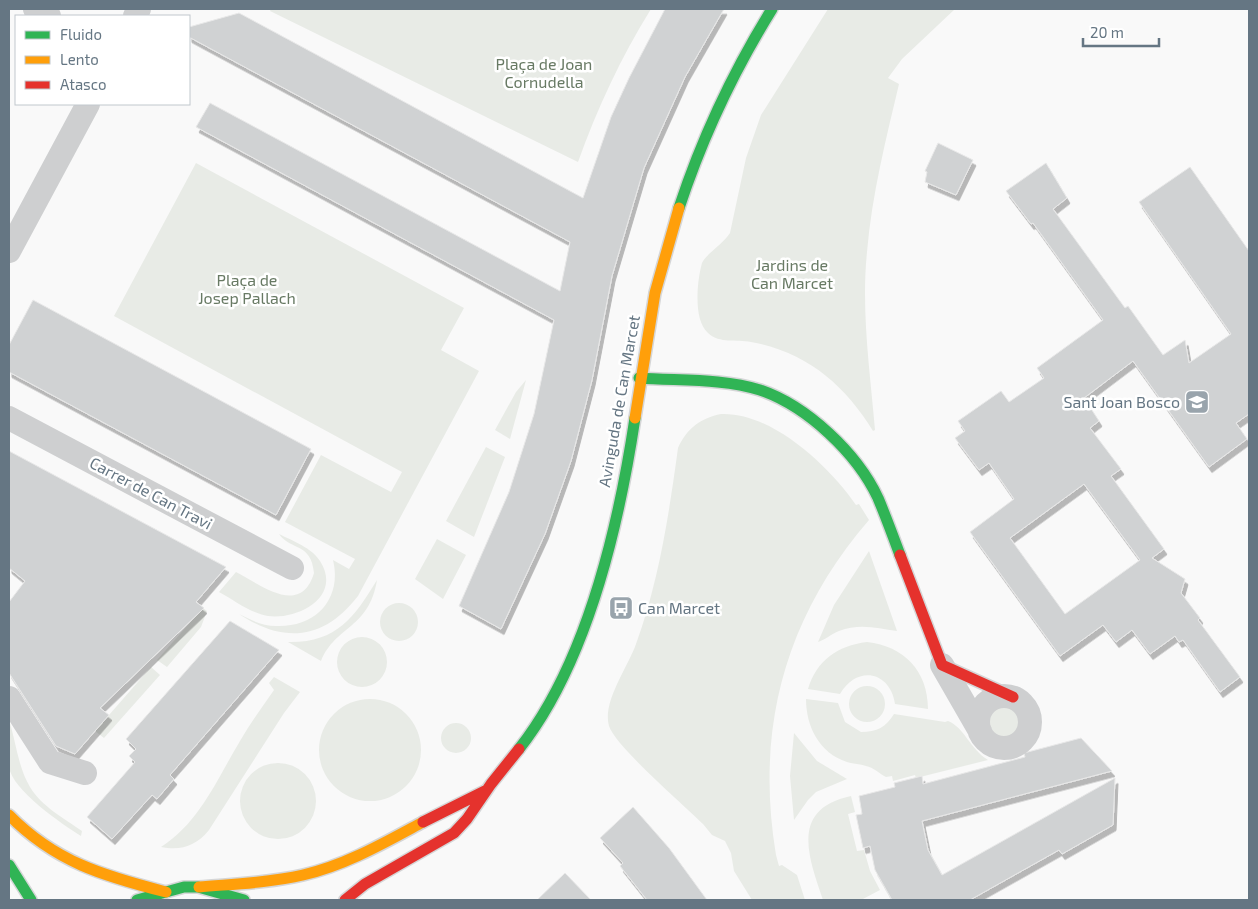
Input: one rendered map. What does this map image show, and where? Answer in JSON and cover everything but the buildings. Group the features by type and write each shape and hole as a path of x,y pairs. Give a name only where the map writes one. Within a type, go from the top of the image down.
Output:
{"street":[{"path":"35,9 47,15"},
{"name":"Avinguda de Can Marcet","path":"345,900 370,882 423,854 455,832 468,819 485,791 534,728 573,651 602,566 625,474 639,378 656,291 676,219 710,124 752,41 772,9"},
{"path":"9,251 87,105"},
{"path":"639,378 688,382 712,381 759,390 802,411 838,442 867,478 878,498 942,665 980,731 990,744 998,747 1015,746 1022,741 1030,725 1030,716 1020,701 942,665"},
{"name":"Carrer de Can Travi","path":"9,418 292,568"},
{"path":"980,731 978,723 983,708 995,698 1012,697"},
{"path":"9,698 50,762 85,773"},
{"name":"Avinguda de Can Marcet","path":"137,900 166,892 292,878 318,871 401,836 466,799 485,791"},
{"path":"9,815 41,844 84,869 101,876 166,892"},
{"path":"9,865 30,900"},
{"path":"198,887 244,900"}],"green space":[{"name":"Plaça de Joan Cornudella","path":"271,9 651,9 610,84 578,162 270,11"},
{"name":"Jardins de Can Marcet","path":"828,9 955,9 902,59 888,78 899,84 876,188 869,230 865,274 867,341 875,430 873,431 849,399 822,373 806,362 771,347 751,342 718,339 708,333 703,327 698,310 698,290 702,263 730,233 746,158 761,115"},
{"name":"Plaça de Josep Pallach","path":"196,163 464,308 441,350 479,371 358,596 345,611 331,622 303,633 287,633 272,630 256,624 239,614 258,623 273,626 293,625 305,621 316,615 330,597 334,586 333,560 349,569 355,559 285,522 321,455 391,492 402,472 114,316"},
{"path":"526,380 510,439 495,430 516,392"},
{"path":"721,414 740,416 760,422 798,444 831,474 856,505 859,504 869,520 840,557 816,596 797,635 783,677 774,719 770,763 771,808 776,855 779,866 782,865 797,875 805,900 752,900 734,871 731,853 725,841 712,835 703,824 652,776 624,748 609,726 609,706 612,696 636,644 657,572 667,522 678,448 695,425 707,418"},
{"path":"486,447 505,457 474,537 446,521"},
{"path":"279,534 307,549 317,556 320,561 326,574 326,585 314,604 292,614 268,616 249,609 219,592 236,572 268,590 280,594 300,593 308,586 314,573 309,556"},
{"path":"437,539 466,555 443,599 415,579"},
{"path":"869,551 897,631 854,627 839,631 818,642 834,605"},
{"path":"377,580 373,596 367,608 360,618 327,649 321,661 288,642 319,638 342,626 360,606"},
{"path":"399,603 412,609 418,622 412,635 399,641 386,635 380,622 386,609"},
{"path":"203,608 207,611 201,627 167,667 157,660"},
{"path":"357,637 367,637 380,644 387,657 387,667 380,680 367,687 357,687 348,683 341,676 337,667 337,657 341,648 348,641"},
{"path":"867,642 880,644 892,649 903,655 911,663 924,683 928,709 895,704 887,684 872,676 855,679 840,694 808,689 817,670 830,656 846,647"},
{"path":"151,667 160,675 104,738 95,731"},
{"path":"274,677 300,692 284,713 209,830 199,840 188,846 182,848 161,847 187,825 206,799 244,735 274,690 269,683"},
{"path":"867,686 874,687 880,691 884,697 884,711 880,717 874,721 867,722 860,721 854,717 850,711 849,704 850,697 854,691 860,687"},
{"path":"370,699 390,703 406,714 417,730 421,750 417,770 406,786 390,797 370,801 350,797 334,786 323,770 319,750 323,730 334,714 350,703"},
{"path":"806,699 838,703 845,722 861,732 880,728 894,714 948,721 954,724 976,750 988,760 916,778 915,775 893,781 892,776 886,777 864,765 837,758 829,752 816,737 808,719"},
{"path":"1004,705 1011,706 1017,710 1021,716 1021,730 1017,736 1011,740 1004,741 997,740 991,736 987,730 986,723 987,716 991,710 997,706"},
{"path":"9,720 20,763 30,787 47,806 82,831 81,836 39,806 12,776 8,755"},
{"path":"456,723 467,727 471,738 467,749 456,753 445,749 441,738 445,727"},
{"path":"794,733 817,761 847,779 816,792 794,820 790,776"},
{"path":"278,763 293,766 305,774 313,786 316,801 313,816 305,828 293,836 278,839 263,836 251,828 243,816 240,801 243,786 251,774 263,766"},
{"path":"851,796 855,812 848,814 857,851 864,850 870,871 880,890 861,900 823,900 812,867 809,851 811,823 819,812 832,802"}],"traffic: fast":[{"path":"679,208 708,131 744,57 772,9"},
{"path":"639,378 731,383 760,390 778,397 795,407 829,433 857,464 878,498 900,555"},
{"path":"519,749 543,714 564,676 581,634 609,547 620,502 635,418"},
{"path":"9,865 31,900"},
{"path":"137,900 184,887 198,887 244,900"}],"traffic: slow":[{"path":"635,418 655,293 679,208"},
{"path":"9,815 44,845 63,856 101,873 166,892"},
{"path":"199,887 277,880 319,871 364,853 423,822"}],"traffic: jam":[{"path":"900,555 942,665 1013,697"},
{"path":"345,900 365,884 454,833 467,819 491,784 519,749"},
{"path":"423,822 485,791"}],"place":[{"name":"Sant Joan Bosco","path":"1197,402"},
{"name":"Can Marcet","path":"621,608"}]}
